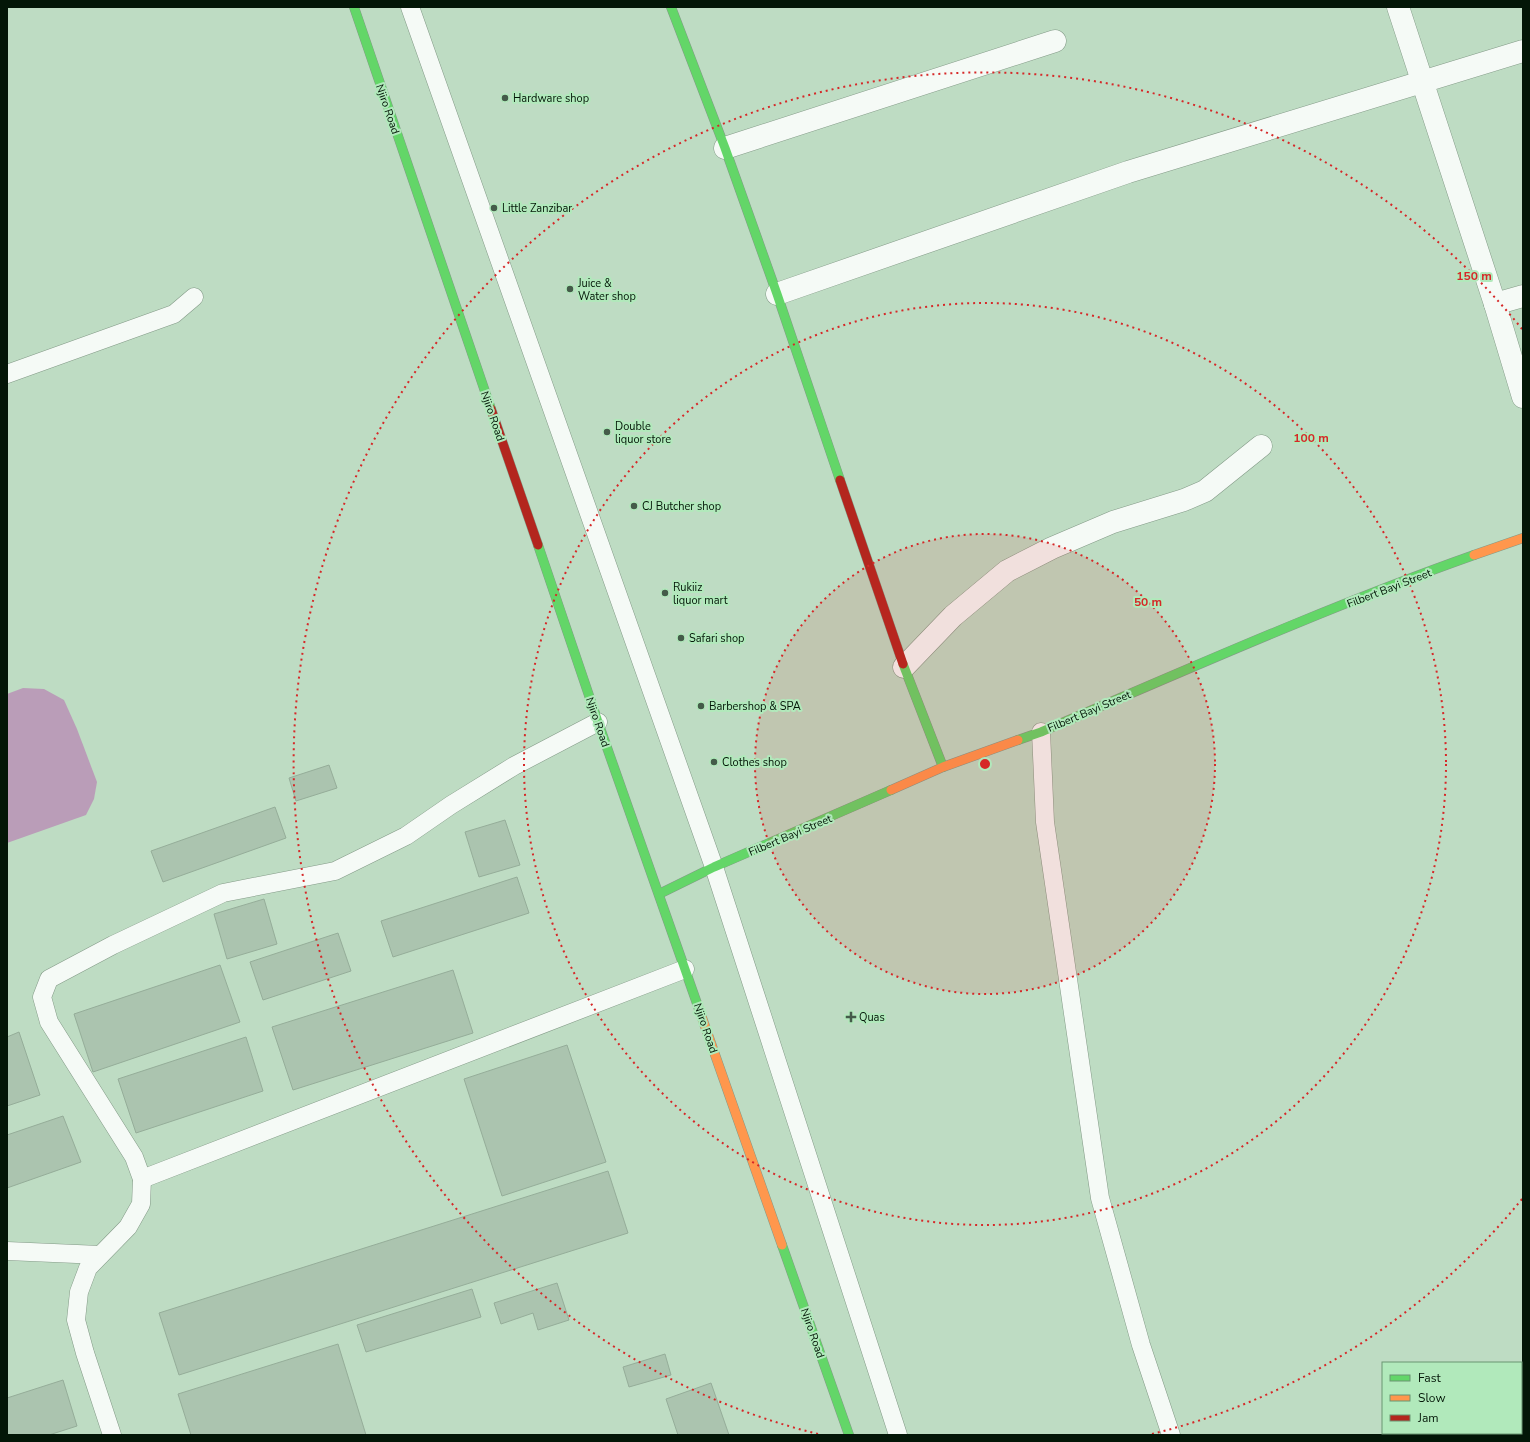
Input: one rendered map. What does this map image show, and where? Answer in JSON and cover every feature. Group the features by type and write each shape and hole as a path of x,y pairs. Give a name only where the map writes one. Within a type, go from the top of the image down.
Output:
{"street":[{"name":"Njiro Road","path":"354,7 598,722 849,1435"},
{"path":"671,7 777,294 904,667 943,767"},
{"path":"1398,7 1495,304 1523,397"},
{"path":"724,148 1055,41"},
{"path":"777,294 1128,172 1523,52"},
{"path":"1495,304 1523,296"},
{"path":"904,667 953,616 1007,571 1052,548 1113,522 1184,500 1204,491 1262,446"},
{"name":"Filbert Bayi Street","path":"659,894 714,867 843,812 943,767 1041,732 1274,633 1424,573 1523,538"}],"lane":[{"path":"410,7 714,867 898,1435"},
{"path":"7,374 174,314 194,297"},
{"path":"112,1435 85,1353 76,1320 79,1292 88,1268 128,1227 141,1204 142,1179 134,1157 49,1022 42,997 49,979 113,945 223,893 334,871 406,836 451,805 514,766 598,722"},
{"path":"1041,732 1045,822 1100,1198 1141,1345 1172,1435"},
{"path":"142,1179 685,969"},
{"path":"7,1251 100,1255"}],"shaded area":[{"path":"23,688 44,689 64,700 77,729 97,782 94,799 86,815 7,843 7,694"}],"building":[{"path":"329,765 337,788 296,801 289,778"},
{"path":"275,807 286,838 163,882 151,851"},
{"path":"505,820 520,865 479,877 465,832"},
{"path":"517,877 529,913 393,957 381,921"},
{"path":"264,899 277,944 227,959 214,914"},
{"path":"338,933 351,971 263,1000 250,962"},
{"path":"220,965 240,1022 93,1072 74,1014"},
{"path":"453,970 473,1033 293,1090 272,1027"},
{"path":"19,1032 40,1095 7,1106 7,1037"},
{"path":"246,1037 263,1091 136,1133 118,1079"},
{"path":"567,1045 606,1162 502,1196 464,1079"},
{"path":"63,1116 81,1162 7,1188 7,1135"},
{"path":"608,1171 628,1233 179,1375 159,1313"},
{"path":"557,1283 569,1320 538,1330 533,1313 501,1324 494,1303"},
{"path":"472,1289 481,1317 366,1352 357,1325"},
{"path":"338,1344 366,1435 191,1435 178,1394"},
{"path":"665,1354 671,1375 629,1387 623,1367"},
{"path":"63,1380 77,1426 49,1435 7,1435 7,1398"},
{"path":"711,1383 729,1435 678,1435 666,1399"}],"traffic: fast":[{"path":"354,7 491,409"},
{"path":"671,7 725,148 777,294 840,480"},
{"path":"538,545 598,722 700,1012"},
{"path":"1018,740 1041,732 1364,596 1474,555"},
{"path":"903,664 943,767"},
{"path":"659,894 714,867 891,790"},
{"path":"782,1245 849,1435"}],"traffic: slow":[{"path":"1474,555 1523,538"},
{"path":"891,790 943,767 1018,740"},
{"path":"700,1012 782,1245"}],"traffic: jam":[{"path":"491,409 538,545"},
{"path":"840,480 903,664"}],"place":[{"name":"Hardware shop","path":"505,98"},
{"name":"Little Zanzibar","path":"494,208"},
{"name":"Juice & Water shop","path":"570,289"},
{"name":"Double liquor store","path":"607,432"},
{"name":"CJ Butcher shop","path":"634,506"},
{"name":"Rukiiz liquor mart","path":"665,593"},
{"name":"Safari shop","path":"681,638"},
{"name":"Barbershop & SPA","path":"701,706"},
{"name":"Clothes shop","path":"714,762"},
{"name":"Quas","path":"851,1017"}]}
